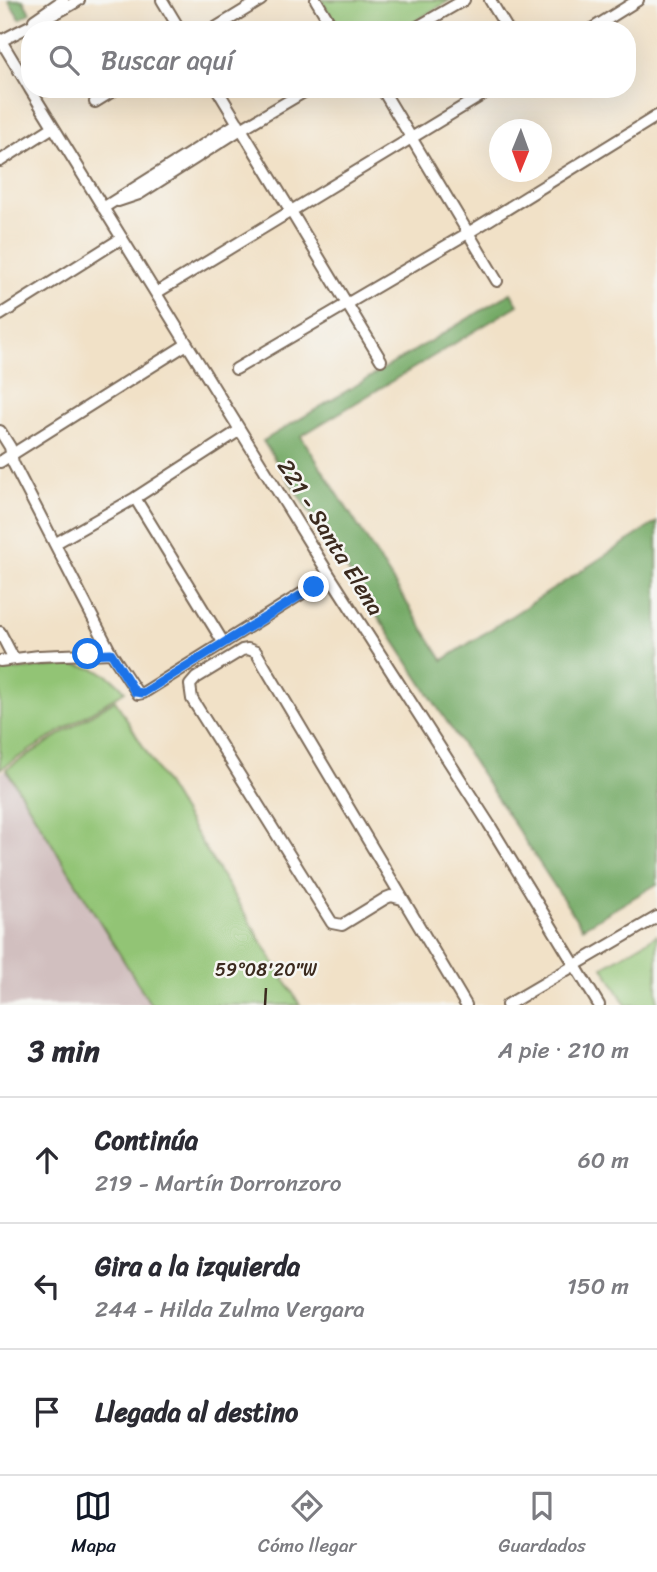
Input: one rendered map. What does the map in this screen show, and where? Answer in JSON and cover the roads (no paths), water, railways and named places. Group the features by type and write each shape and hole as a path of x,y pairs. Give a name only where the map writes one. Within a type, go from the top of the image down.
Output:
{"street":[{"path":"34,21 63,0"},
{"path":"41,21 79,0"},
{"path":"162,0 175,21"},
{"path":"227,21 261,0"},
{"path":"316,0 329,21"},
{"path":"428,21 464,0"},
{"path":"490,0 503,21"},
{"path":"604,21 638,0"},
{"path":"1,40 21,29"},
{"name":"221 - Santa Elena","path":"1,40 21,74"},
{"name":"221 - Santa Elena","path":"35,98 599,1005"},
{"path":"95,102 101,98"},
{"path":"222,98 381,359"},
{"path":"103,208 139,194 239,126 292,98"},
{"path":"388,98 497,281"},
{"path":"156,293 477,98"},
{"path":"236,369 468,233 657,116"},
{"path":"0,161 52,127"},
{"path":"0,315 122,238"},
{"path":"0,462 187,344"},
{"path":"56,543 135,498 240,430"},
{"path":"0,431 111,653 135,692 143,693 330,576"},
{"path":"135,498 223,642"},
{"path":"0,632 14,659"},
{"path":"402,898 391,896 342,925 332,923 192,699 192,681 242,650 256,652 466,1005"},
{"path":"0,661 111,653"},
{"path":"507,1005 657,917"}]}
